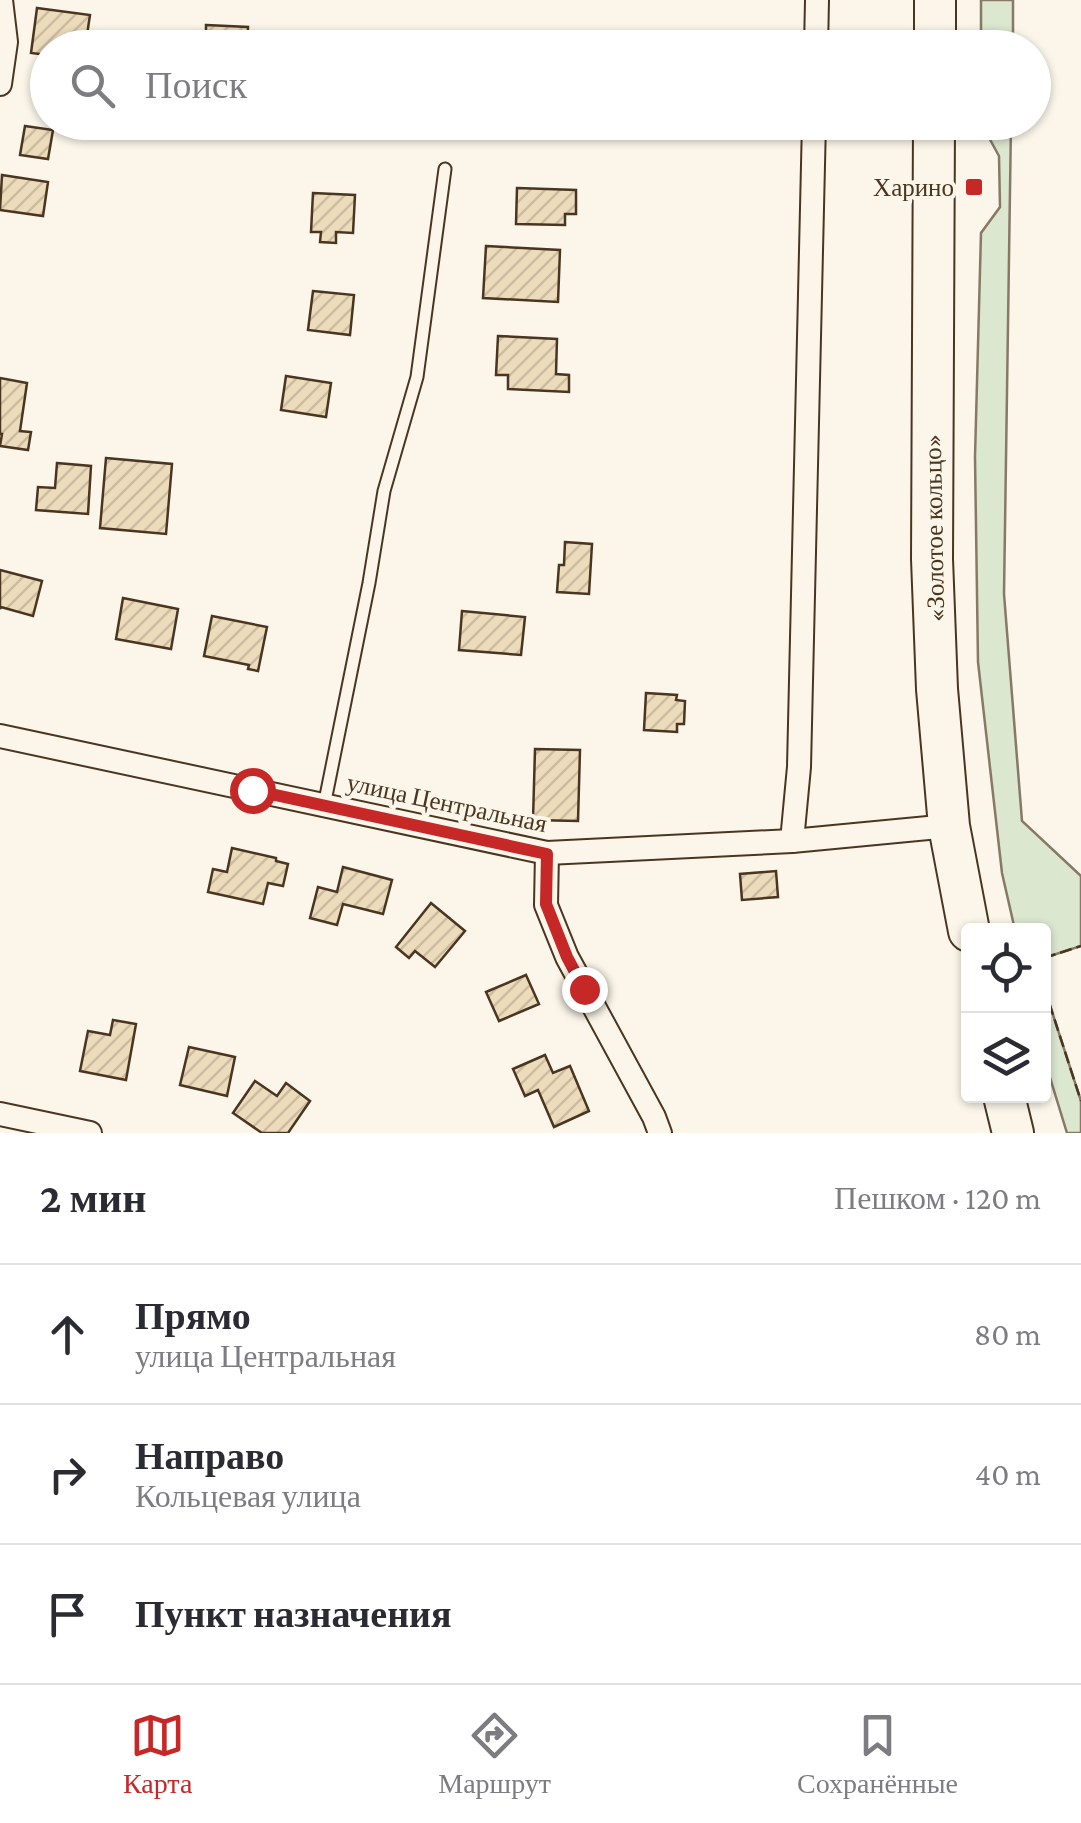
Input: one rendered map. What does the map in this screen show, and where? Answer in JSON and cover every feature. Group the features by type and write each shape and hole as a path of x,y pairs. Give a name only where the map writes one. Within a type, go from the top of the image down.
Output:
{"highway":[{"path":"935,0 935,30"},
{"name":"«Золотое кольцо»","path":"934,140 932,559 937,689 949,826 967,923"},
{"path":"1006,1103 1013,1133"}],"street":[{"path":"0,84 6,42 1,0"},
{"path":"816,30 817,0"},
{"path":"792,841 799,766 814,140"},
{"name":"улица Центральная","path":"0,736 547,854 792,841 949,826"},
{"path":"547,854 546,904 567,957 660,1133"},
{"path":"0,1114 90,1133"}],"lane":[{"path":"324,806 384,491 417,377 445,169"}],"green space":[{"path":"981,0 1013,0 1013,30 981,30"},
{"path":"990,140 1011,140 1004,594 1022,821 1081,876 1081,946 1051,956 1051,923 1013,923 1002,873 978,662 975,457 981,233 1000,207 999,156"},
{"path":"1051,1009 1081,1101 1081,1133 1067,1133 1051,1081"}],"building":[{"path":"37,8 90,15 88,30 34,30"},
{"path":"206,25 248,27 248,30 206,30"},
{"path":"25,126 30,127 30,140 51,140 48,159 20,155"},
{"path":"2,175 48,182 43,216 0,210"},
{"path":"517,188 576,190 576,214 565,214 565,225 516,224"},
{"path":"313,193 355,195 353,233 336,232 336,243 320,242 321,232 311,232"},
{"path":"486,246 560,250 558,302 483,298"},
{"path":"313,291 354,295 350,335 308,330"},
{"path":"498,336 557,339 556,374 569,375 569,392 508,389 508,375 496,375"},
{"path":"286,376 331,383 326,417 281,410"},
{"path":"0,378 27,383 20,431 31,432 28,450 0,446"},
{"path":"106,458 172,464 166,534 100,528"},
{"path":"57,463 91,466 88,514 36,510 38,487 55,488"},
{"path":"565,542 592,544 589,594 557,592"},
{"path":"0,570 42,581 33,616 0,609"},
{"path":"123,598 178,609 171,649 116,639"},
{"path":"462,611 525,617 521,655 459,650"},
{"path":"212,616 267,627 258,671 248,669 249,665 204,656"},
{"path":"646,693 677,695 676,700 685,701 684,724 677,724 677,732 644,730"},
{"path":"535,749 580,750 578,821 533,820"},
{"path":"232,848 288,864 283,886 268,883 263,904 208,892 213,869 227,872"},
{"path":"343,867 392,880 383,914 343,904 337,925 310,918 318,887 337,892"},
{"path":"776,871 778,897 742,900 740,874"},
{"path":"431,903 465,931 435,967 415,951 409,958 396,947"},
{"path":"526,975 539,1004 499,1021 486,992"},
{"path":"113,1020 136,1024 126,1080 80,1071 88,1031 110,1035"},
{"path":"189,1047 235,1057 227,1096 180,1085"},
{"path":"545,1055 553,1073 570,1066 589,1111 554,1127 538,1090 525,1096 513,1069"},
{"path":"255,1081 277,1096 286,1083 310,1101 288,1133 262,1133 233,1113"}],"fence":[{"path":"1051,956 1081,946"},
{"path":"1051,1009 1081,1101"}],"place":[{"name":"Харино","path":"974,187"}],"route":[{"path":"252,790 547,854 546,904 584,989"}]}
